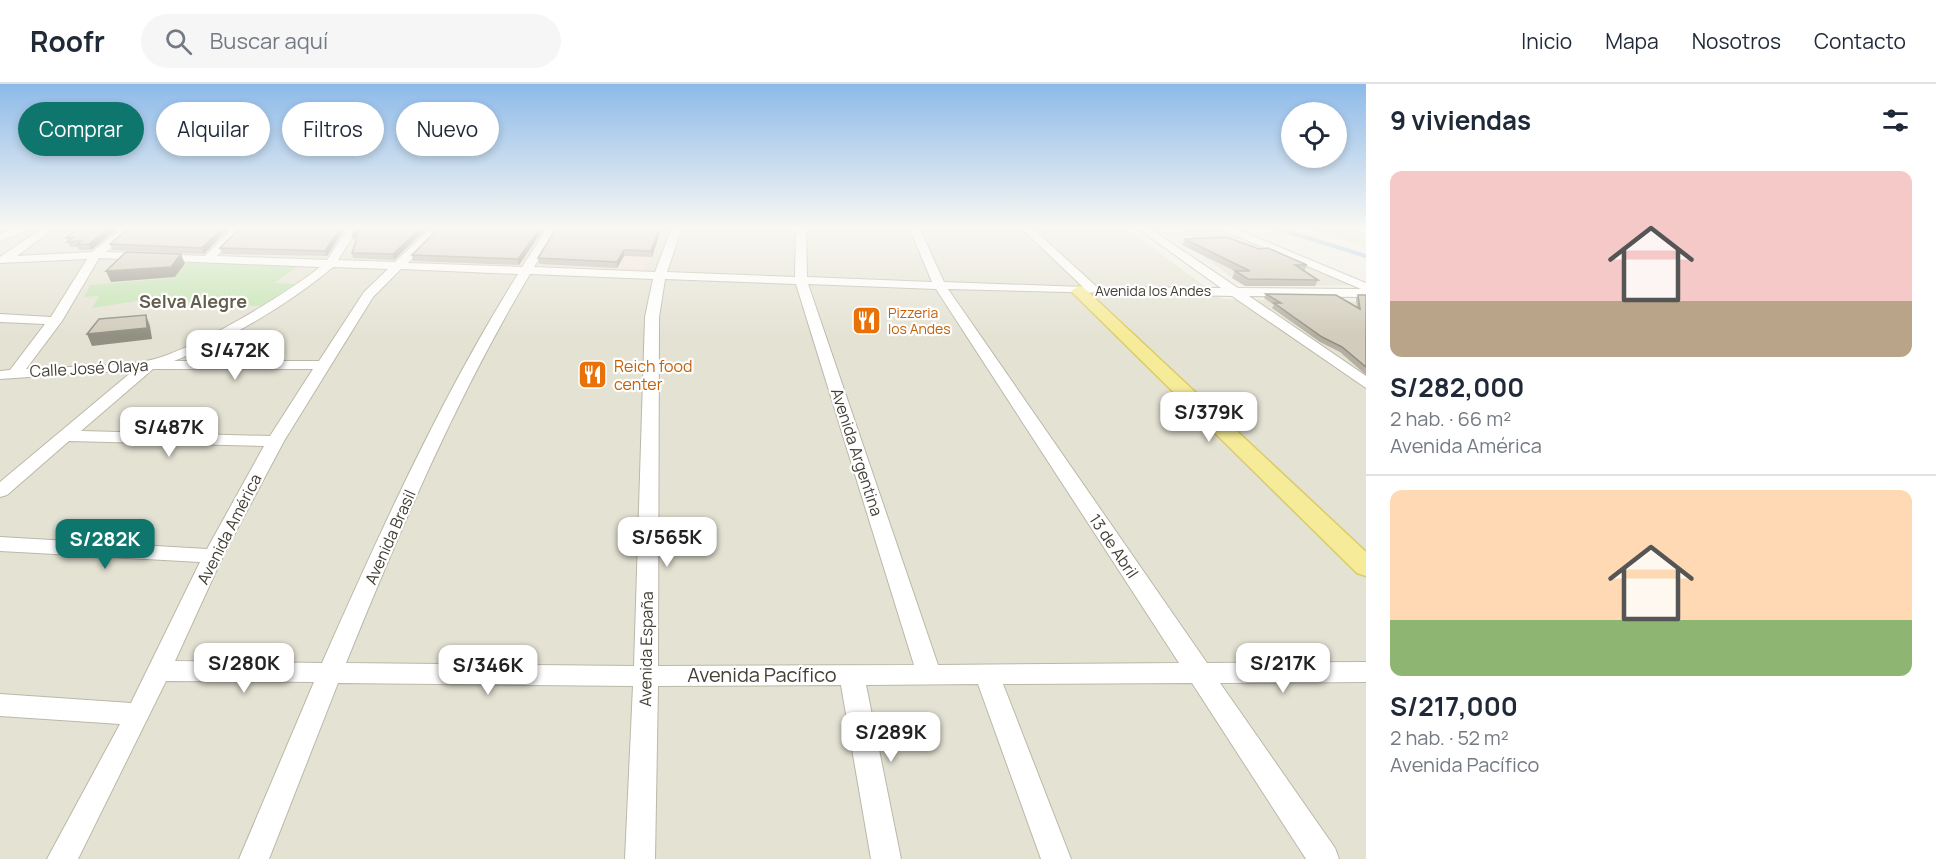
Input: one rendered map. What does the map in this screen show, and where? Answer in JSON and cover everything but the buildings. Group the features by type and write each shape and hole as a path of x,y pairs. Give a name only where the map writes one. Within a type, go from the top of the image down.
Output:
{"main road":[{"path":"1087,291 1359,547 1366,567"}],"street":[{"path":"16,372 55,321 90,263"},
{"path":"0,490 149,365 208,342 278,302 331,263"},
{"name":"Avenida los Andes","path":"335,263 1087,291 1366,293"},
{"name":"Avenida América","path":"62,859 138,714 213,556 275,441 368,295 401,263"},
{"name":"Avenida Brasil","path":"254,859 330,674 421,466 481,347 531,263"},
{"name":"Avenida España","path":"640,859 646,676 652,317 664,263"},
{"name":"Avenida Argentina","path":"801,263 801,280 929,674"},
{"name":"13 de Abril","path":"930,263 939,285 1324,859"},
{"path":"1055,263 1087,291"},
{"path":"1060,263 1087,291"},
{"path":"1193,263 1366,383"},
{"path":"1308,263 1366,287"},
{"path":"0,318 55,321"},
{"name":"Calle José Olaya","path":"0,375 16,372 149,365 322,365"},
{"path":"65,436 275,441"},
{"path":"0,544 213,556"},
{"name":"Avenida Pacífico","path":"158,671 646,676 1366,672"},
{"path":"987,674 1056,859"},
{"path":"852,675 886,859"},
{"path":"0,705 138,714"}],"shaded area":[{"path":"0,263 1173,263 1222,299 1366,302 1366,859 0,859"},
{"path":"621,263 649,263 646,270 618,268"},
{"path":"1212,263 1309,263 1363,285 1297,286 1255,276 1230,276"}],"green space":[{"path":"187,263 298,266 274,283 295,284 263,306 158,302 156,298 92,308 99,296 84,297 90,285 175,278"}],"place":[{"name":"Pizzeria los Andes","path":"867,321"},
{"name":"Reich food center","path":"593,375"}],"district":[{"name":"Selva Alegre","path":"193,302"}]}
